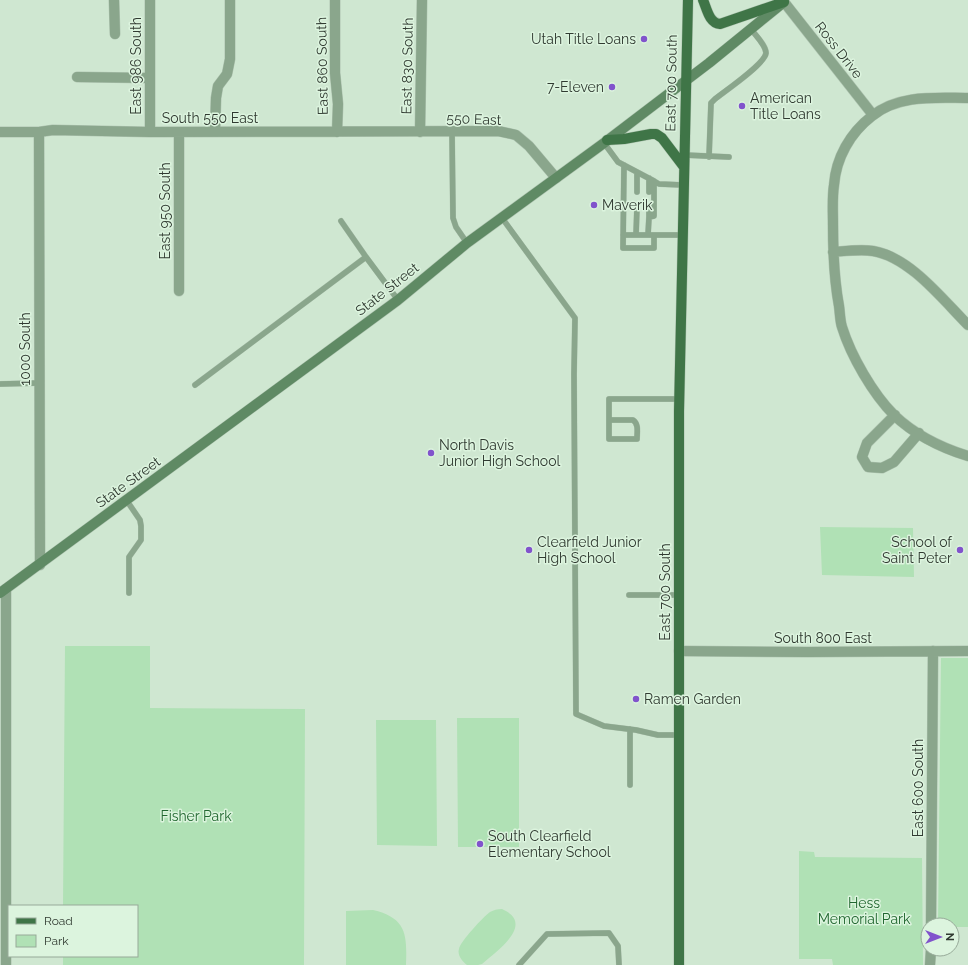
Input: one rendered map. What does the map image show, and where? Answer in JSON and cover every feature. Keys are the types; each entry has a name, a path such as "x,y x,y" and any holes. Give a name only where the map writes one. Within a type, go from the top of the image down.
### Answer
{"main road":[{"name":"East 700 South","path":"679,965 679,399 688,0"},
{"path":"703,0 711,19 715,23 720,24 786,1"},
{"path":"621,136 685,80 786,1"},
{"path":"606,142 621,136 658,135 684,167"},
{"name":"State Street","path":"3,591 398,300 467,243 606,142"}],"street":[{"path":"114,0 115,34"},
{"name":"East 986 South","path":"150,0 150,132"},
{"path":"215,132 218,86 226,74 230,59 230,0"},
{"name":"East 860 South","path":"335,0 335,73 338,104 337,132"},
{"name":"East 830 South","path":"420,132 422,0"},
{"name":"Ross Drive","path":"786,1 872,115"},
{"path":"77,77 150,78"},
{"path":"968,98 919,98 891,105 872,115 854,133 839,159 834,185 833,252 836,290 842,327 855,358 872,387 894,415 919,434 951,451 968,456"},
{"name":"South 550 East","path":"0,132 39,132 53,130 150,132 420,132"},
{"name":"550 East","path":"420,132 498,131 516,135 529,146 556,178"},
{"name":"1000 South","path":"39,132 40,565"},
{"name":"East 950 South","path":"179,291 180,132"},
{"path":"833,252 872,251 893,257 912,269 968,325"},
{"path":"894,415 867,443 862,457 868,467 882,468 894,462 919,434"},
{"path":"3,591 6,965"},
{"name":"South 800 East","path":"679,651 968,651"},
{"name":"East 600 South","path":"931,917 933,651"}],"lane":[{"path":"709,157 711,103 759,65 765,56 765,48 751,29"},
{"path":"452,132 453,218 456,227 467,243"},
{"path":"606,142 618,162 660,184 683,185"},
{"path":"684,155 728,157"},
{"path":"624,165 623,248 654,248 651,235 649,206"},
{"path":"637,172 637,192"},
{"path":"649,192 652,180"},
{"path":"649,217 654,216 652,180"},
{"path":"636,235 637,207"},
{"path":"502,218 575,318 576,714 604,726 630,729 658,735 678,735"},
{"path":"341,220 398,300"},
{"path":"623,235 682,235"},
{"path":"196,385 366,257"},
{"path":"0,384 39,383"},
{"path":"609,420 633,420 637,423 637,439 609,439 609,420 609,399 679,399"},
{"path":"127,501 140,520 141,526 141,540 129,557 129,593"},
{"path":"629,595 678,595"},
{"path":"630,729 630,785"},
{"path":"520,964 547,934 609,933 618,946 619,965"}],"green space":[{"path":"820,527 913,528 914,577 822,575"},
{"name":"Fisher Park","path":"65,646 150,646 150,708 305,709 304,965 63,965 63,957 138,957 138,905 63,905"},
{"path":"941,658 968,658 968,927 960,927 960,917 938,917"},
{"path":"457,718 519,718 519,847 458,847"},
{"path":"376,720 436,720 437,846 377,845"},
{"name":"Hess Memorial Park","path":"799,851 814,852 815,857 922,858 923,917 920,917 920,957 923,957 923,965 833,965 832,959 799,959"},
{"path":"502,909 512,915 515,922 515,930 504,945 482,964 467,965 459,956 460,946 463,941 487,914 494,910"},
{"path":"373,910 384,913 393,918 403,929 406,945 406,965 346,965 346,911"}],"place":[{"name":"Utah Title Loans","path":"644,39"},
{"name":"7-Eleven","path":"612,87"},
{"name":"American Title Loans","path":"742,106"},
{"name":"Maverik","path":"594,205"},
{"name":"North Davis Junior High School","path":"431,453"},
{"name":"Clearfield Junior High School","path":"529,550"},
{"name":"School of Saint Peter","path":"960,550"},
{"name":"Ramen Garden","path":"636,699"},
{"name":"South Clearfield Elementary School","path":"480,844"}]}
